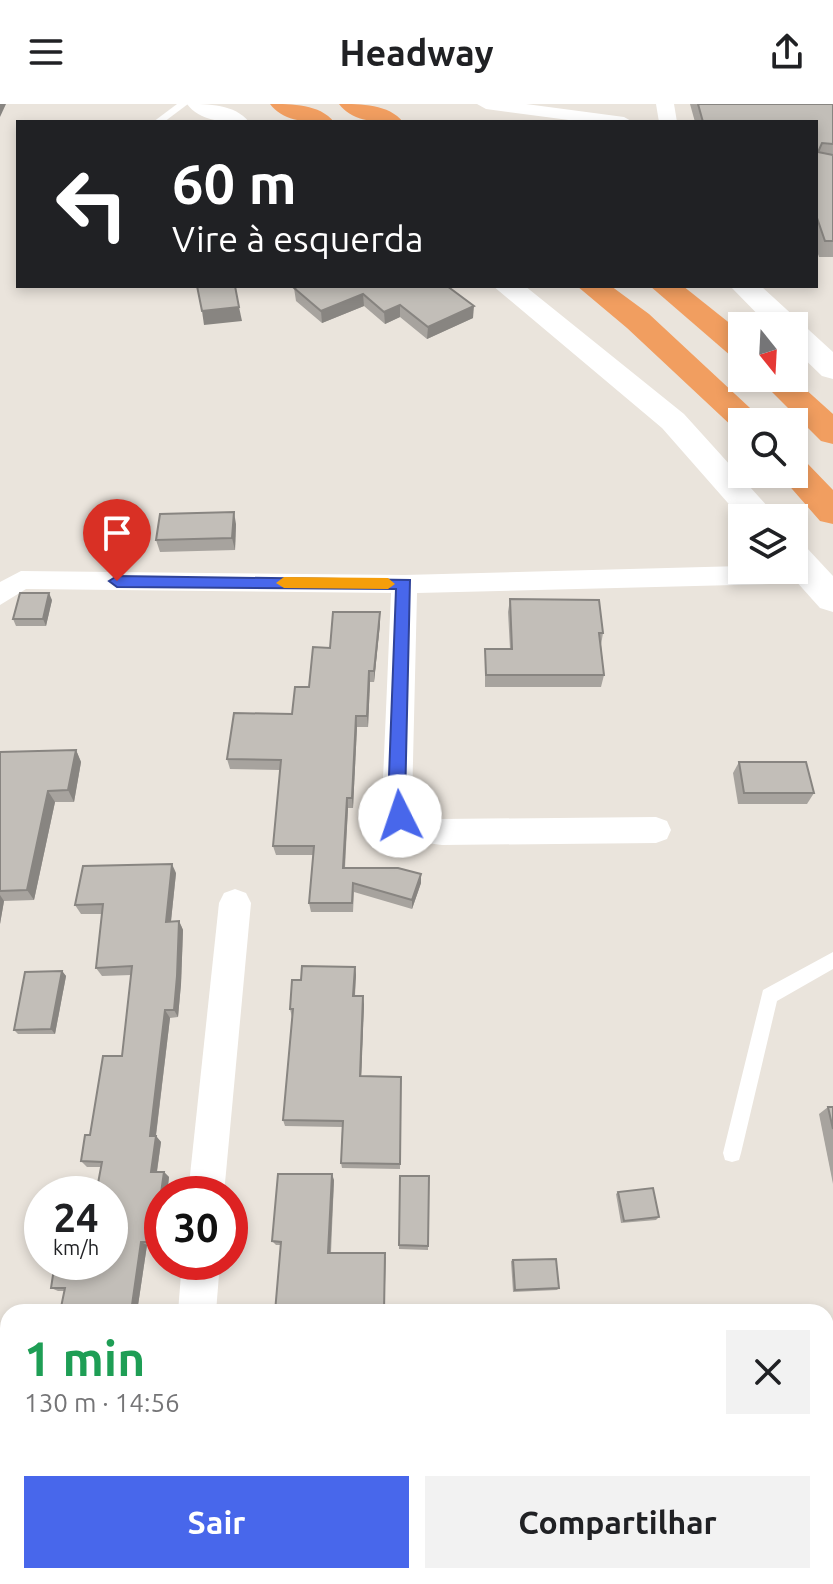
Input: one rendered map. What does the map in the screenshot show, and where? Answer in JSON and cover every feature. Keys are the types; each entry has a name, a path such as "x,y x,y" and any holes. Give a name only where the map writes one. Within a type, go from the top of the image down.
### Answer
{"highway":[{"path":"283,104 317,120"},
{"path":"352,104 386,120"},
{"path":"595,288 638,321 733,408"},
{"path":"667,288 728,338"},
{"path":"789,392 833,433"},
{"path":"808,485 833,512"}],"street":[{"path":"199,104 233,120"},
{"path":"486,104 609,120"},
{"path":"509,288 673,421 748,504"},
{"path":"733,288 756,312"},
{"path":"746,288 771,312"},
{"path":"808,346 833,369"},
{"path":"808,362 833,385"},
{"path":"11,588 812,576"},
{"path":"404,584 397,803 400,816 409,826 442,832 656,830"},
{"path":"208,1176 235,903"},
{"path":"198,1304 200,1280"}],"lane":[{"path":"161,120 183,104"},
{"path":"732,1153 769,996 833,960"}],"building":[{"path":"698,104 833,104 833,144 822,143 818,152 818,120 702,120"},
{"path":"818,152 833,155 833,241 825,241 818,221"},
{"path":"197,288 235,288 239,307 202,311"},
{"path":"294,288 450,288 474,306 428,327 400,305 384,312 363,294 321,311"},
{"path":"234,512 232,538 156,540 160,514"},
{"path":"20,593 49,593 43,619 13,619"},
{"path":"510,599 599,600 604,675 486,675 485,649 512,649"},
{"path":"333,612 380,612 374,671 369,671 367,716 356,716 352,798 347,798 343,868 398,868 421,874 412,900 353,883 352,903 309,903 314,846 273,846 281,760 227,759 234,713 292,714 295,687 309,687 313,647 330,648"},
{"path":"76,750 68,790 48,791 27,890 0,891 0,752"},
{"path":"739,762 806,762 814,793 744,793"},
{"path":"172,864 166,922 179,921 177,976 174,1010 165,1010 150,1136 156,1136 151,1172 164,1172 163,1176 144,1176 144,1242 141,1242 132,1304 62,1304 65,1288 51,1288 52,1280 128,1280 128,1176 99,1176 102,1162 81,1161 85,1135 90,1135 103,1056 122,1056 132,966 96,968 103,904 75,905 83,866"},
{"path":"302,966 355,967 353,996 363,996 360,1076 401,1077 400,1164 341,1163 343,1121 283,1120 293,1009 290,1009 292,980 301,980"},
{"path":"62,971 51,1029 14,1030 25,972"},
{"path":"828,1107 833,1107 833,1129"},
{"path":"278,1174 332,1174 328,1253 385,1253 384,1304 276,1304 281,1242 272,1241"},
{"path":"400,1176 429,1176 428,1246 399,1245"},
{"path":"653,1188 659,1217 624,1221 618,1192"},
{"path":"556,1259 559,1288 515,1290 513,1260"}],"slow traffic":[{"path":"284,583 388,584"}],"route":[{"path":"117,581 404,584 397,803 400,816"}]}
